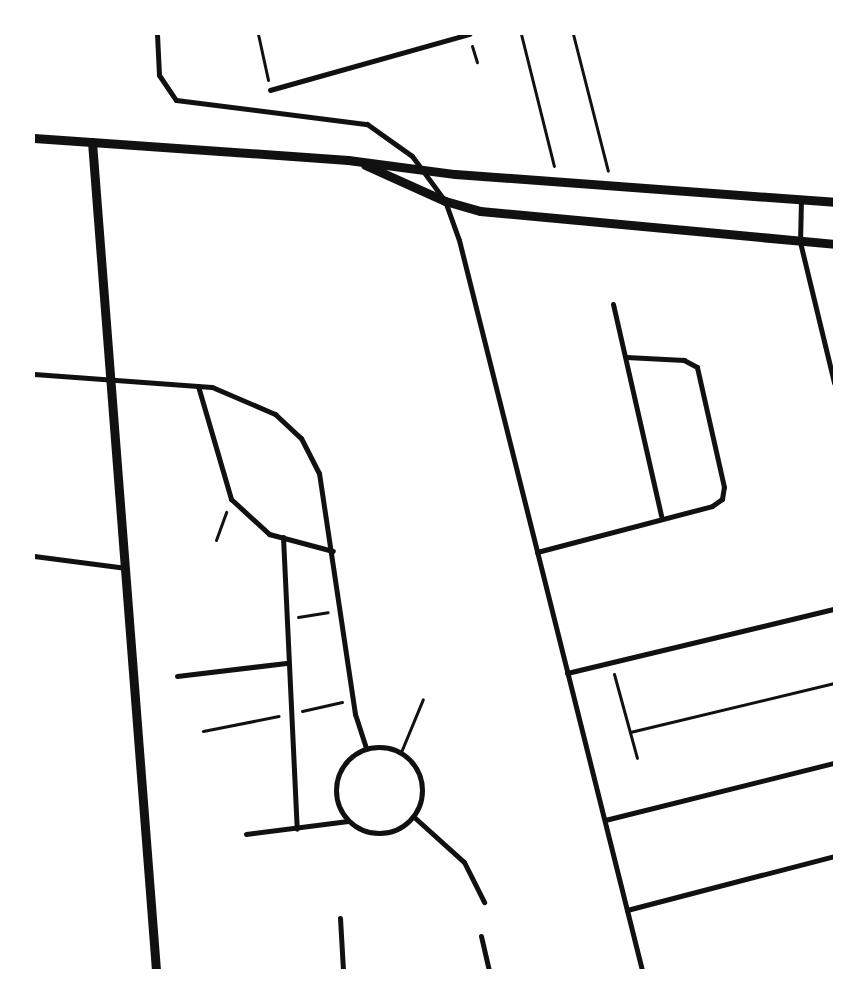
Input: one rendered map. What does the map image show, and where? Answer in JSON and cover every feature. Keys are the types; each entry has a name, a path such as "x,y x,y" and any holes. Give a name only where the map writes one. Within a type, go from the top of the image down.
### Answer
{"street":[{"path":"157,34 160,75 169,94 184,103 332,116 367,124 425,170 445,201 460,240 536,552 642,970"},
{"path":"270,90 469,34"},
{"path":"34,138 348,160 425,170 558,182 834,202"},
{"path":"92,142 156,970"},
{"path":"348,160 445,201 480,211 834,244"},
{"path":"801,199 800,242 834,383"},
{"path":"613,304 662,516"},
{"path":"536,552 662,516 718,503 724,487 696,367 684,360 626,357"},
{"path":"34,374 112,382 212,387 275,414 310,448 319,473 333,551 354,714 366,748"},
{"path":"198,386 230,499 249,520 283,538 333,551"},
{"path":"283,538 286,664 297,829"},
{"path":"34,556 126,568"},
{"path":"567,672 834,609"},
{"path":"177,676 286,664"},
{"path":"384,747 401,752 420,778 423,794 414,817 400,829 382,834 363,831 348,821 337,801 337,779 348,760 366,748 384,747"},
{"path":"605,820 834,763"},
{"path":"414,817 464,862 484,902"},
{"path":"246,834 348,821"},
{"path":"627,910 834,856"},
{"path":"340,918 343,970"},
{"path":"480,936 489,970"}],"path":[{"path":"258,34 270,90"},
{"path":"520,34 558,182"},
{"path":"573,34 612,186"},
{"path":"216,540 230,499"},
{"path":"285,620 341,610"},
{"path":"610,661 637,758"},
{"path":"630,732 834,683"},
{"path":"401,752 423,699"}]}
